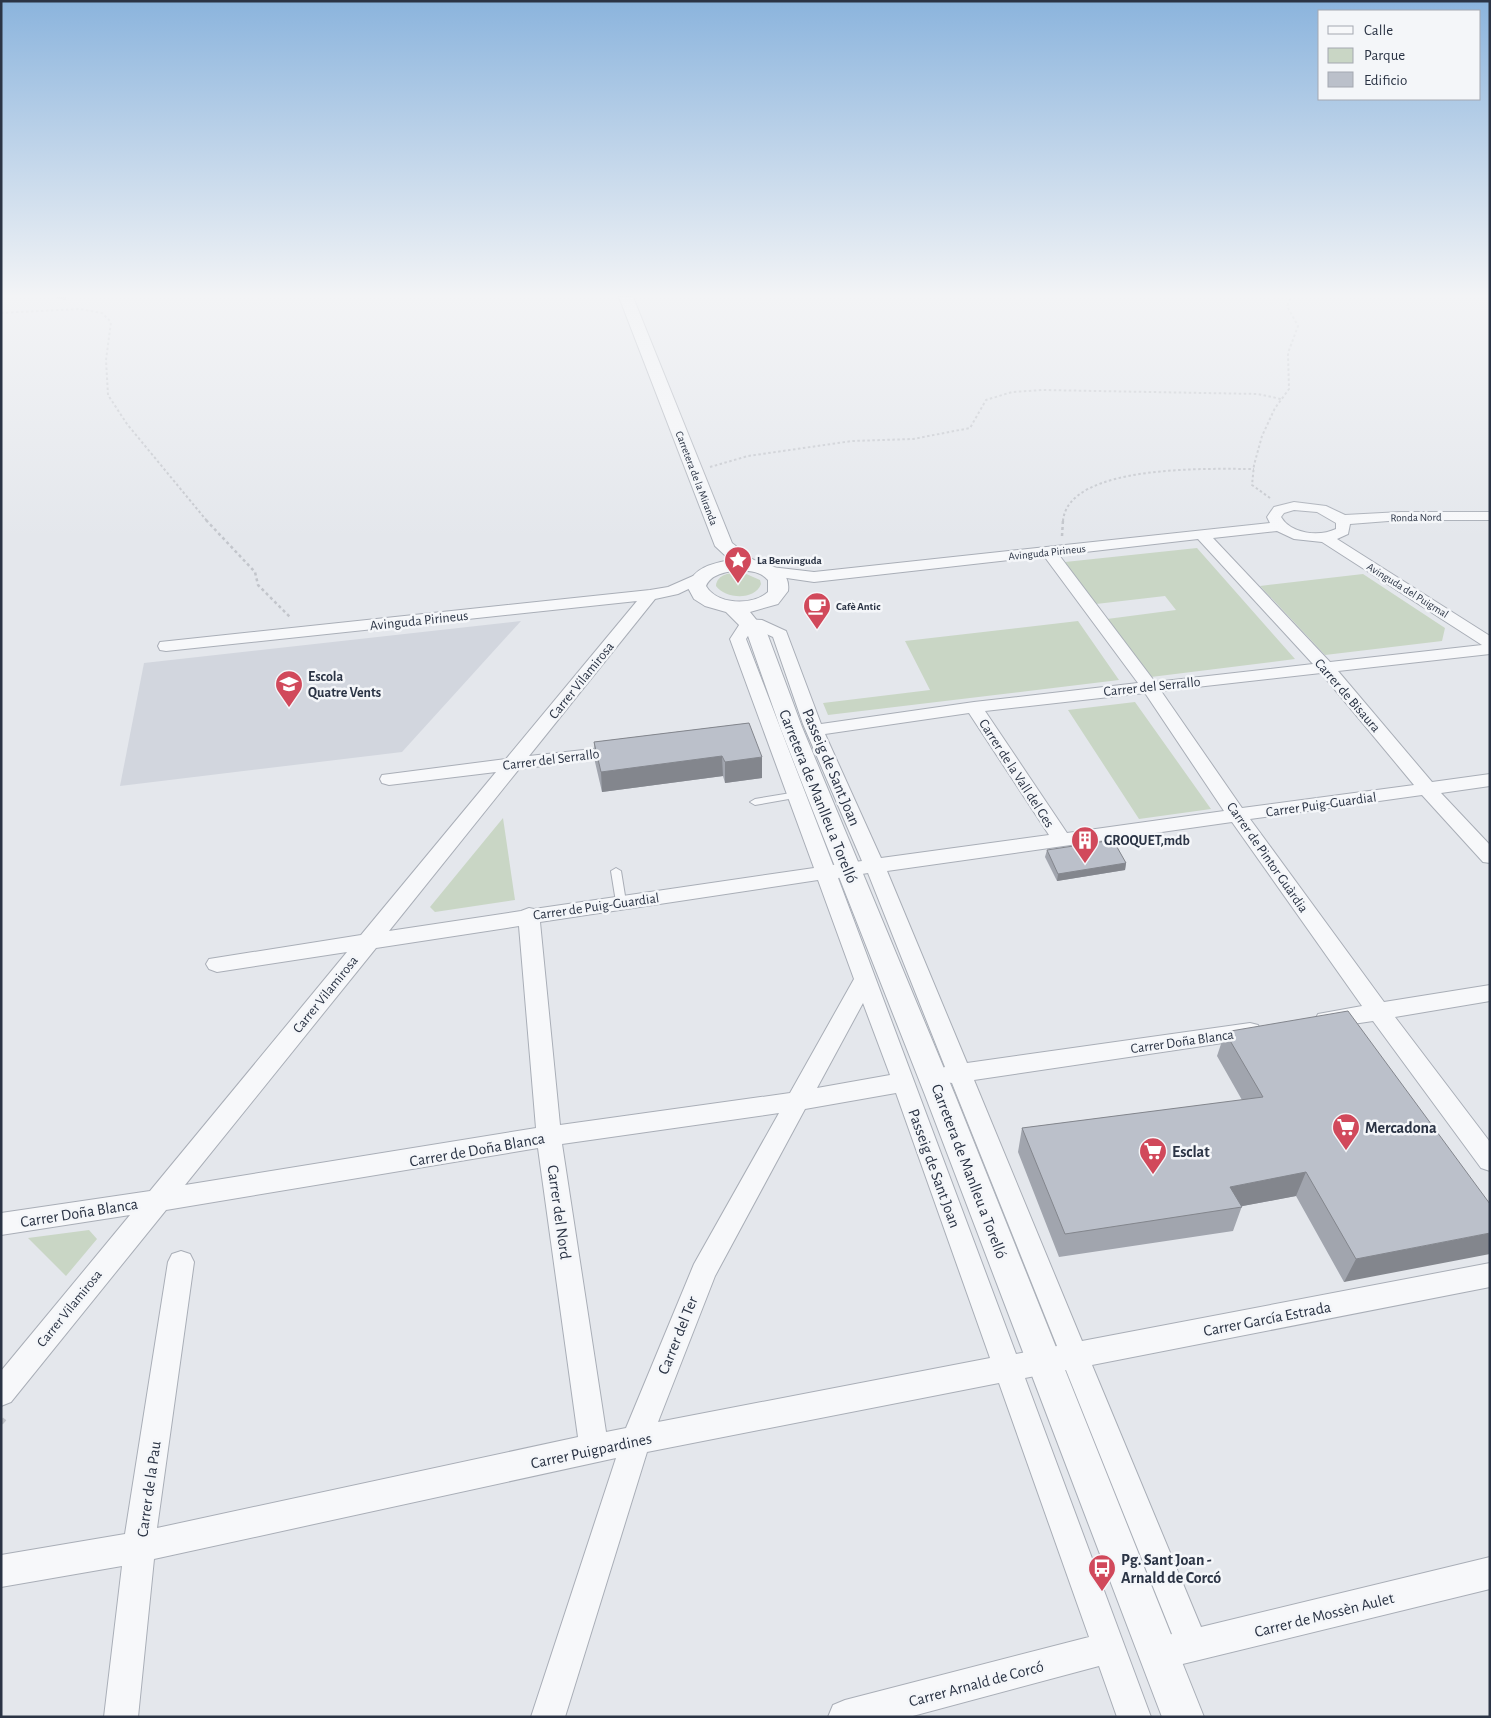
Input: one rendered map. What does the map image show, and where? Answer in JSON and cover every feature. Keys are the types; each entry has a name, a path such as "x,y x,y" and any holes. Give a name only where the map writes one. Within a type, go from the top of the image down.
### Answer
{"street":[{"name":"Carretera de la Miranda","path":"658,377 724,546"},
{"path":"1280,526 1275,522 1275,513 1286,507 1314,507 1332,513 1335,531"},
{"name":"Ronda Nord","path":"1280,526 1305,537 1401,516 1490,516"},
{"name":"Avinguda Pirineus","path":"771,572 814,577 1280,526"},
{"name":"Avinguda del Puigmal","path":"1335,531 1490,632"},
{"name":"Avinguda del Puigmal","path":"1335,531 1490,643"},
{"name":"Carrer de Bisaura","path":"1202,535 1325,667 1428,790 1490,857"},
{"path":"718,567 724,546 748,565"},
{"name":"Carrer de Pintor Guàrdia","path":"1048,551 1150,686 1238,815 1379,1012 1490,1161"},
{"path":"748,565 771,572 780,581 779,591 776,596 755,619 732,608 705,599 696,587 698,579 703,574 718,567 748,565"},
{"name":"Avinguda Pirineus","path":"779,591 814,577"},
{"name":"Avinguda Pirineus","path":"166,646 650,595 672,591 698,579"},
{"name":"Avinguda Pirineus","path":"672,591 705,599"},
{"name":"Carrer Vilamirosa","path":"1,1393 650,595"},
{"name":"Carretera de Manlleu a Torelló","path":"755,619 791,696 836,871 1060,1359 1176,1650 1183,1717"},
{"name":"Passeig de Sant Joan","path":"755,619 738,639 766,734 836,871 865,979 932,1078"},
{"name":"Carrer del Serrallo","path":"814,730 974,706 1490,649"},
{"name":"Passeig de Sant Joan","path":"791,696 814,730 875,866 1008,1368 1107,1648 1134,1717"},
{"name":"Carrer de la Vall del Ges","path":"974,706 1061,839"},
{"name":"Carrer del Serrallo","path":"389,779 640,748"},
{"name":"Carrer Puig-Guardial","path":"836,871 1490,780"},
{"name":"Carrer de Puig-Guardial","path":"368,941 529,915 836,871"},
{"name":"Carrer del Nord","path":"529,915 549,1136 594,1448"},
{"path":"217,964 368,941"},
{"name":"Carrer del Ter","path":"548,1717 636,1440 703,1272 865,979"},
{"path":"1301,1023 1490,993"},
{"name":"Carrer Doña Blanca","path":"797,1101 932,1078 1272,1028"},
{"name":"Carrer de Doña Blanca","path":"157,1199 298,1179 549,1136 797,1101"},
{"name":"Carrer Doña Blanca","path":"1,1224 157,1199"},
{"name":"Carrer de la Pau","path":"121,1717 140,1547 181,1262"},
{"name":"Carrer García Estrada","path":"1060,1359 1490,1275"},
{"name":"Carrer Puigpardines","path":"1,1571 140,1547 594,1448 1060,1359"},
{"name":"Carrer de Mossèn Aulet","path":"1176,1650 1490,1573"},
{"name":"Carrer Arnald de Corcó","path":"845,1717 1107,1648"}],"lane":[{"path":"755,802 796,795"},
{"path":"616,871 621,902"}],"path":[{"path":"107,377 108,395 127,424 208,522 255,572 258,585 297,624 300,632"},
{"path":"1286,507 1252,485 1261,439 1281,399 1288,392 1289,377"},
{"path":"695,472 748,456 852,442 913,438 970,428 986,400 1012,392 1106,390 1258,394 1281,399"},
{"path":"1070,549 1063,538 1060,528 1063,511 1076,497 1091,488 1116,478 1140,473 1254,469"}],"shaded area":[{"name":"Escola Quatre Vents","path":"521,621 402,752 120,786 144,663"}],"green space":[{"path":"1197,548 1295,659 1151,677 1107,619 1176,610 1165,596 1096,604 1065,562"},
{"path":"744,573 760,580 761,584 758,590 746,596 733,596 726,594 716,586 719,578 726,574"},
{"path":"1363,574 1445,628 1442,641 1325,655 1260,586"},
{"path":"1078,621 1119,680 828,715 823,703 930,690 905,641"},
{"path":"1135,702 1211,809 1139,819 1068,710"},
{"path":"503,818 515,900 435,912 430,907"},
{"path":"89,1230 97,1239 66,1276 28,1238"}],"building":[{"path":"749,723 762,757 725,762 722,756 601,772 594,742"},
{"name":"GROQUET,mdb","path":"1113,840 1126,863 1058,874 1047,850"},
{"path":"1348,1011 1490,1204 1490,1233 1356,1259 1306,1172 1230,1187 1242,1207 1065,1234 1022,1128 1263,1097 1225,1032"}],"place":[{"name":"La Benvinguda","path":"738,584"},
{"name":"Cafè Antic","path":"817,630"},
{"name":"Escola Quatre Vents","path":"289,708"},
{"name":"GROQUET,mdb","path":"1085,864"},
{"name":"Mercadona","path":"1346,1151"},
{"name":"Esclat","path":"1153,1175"},
{"name":"Pg. Sant Joan - Arnald de Corcó","path":"1102,1592"}]}
